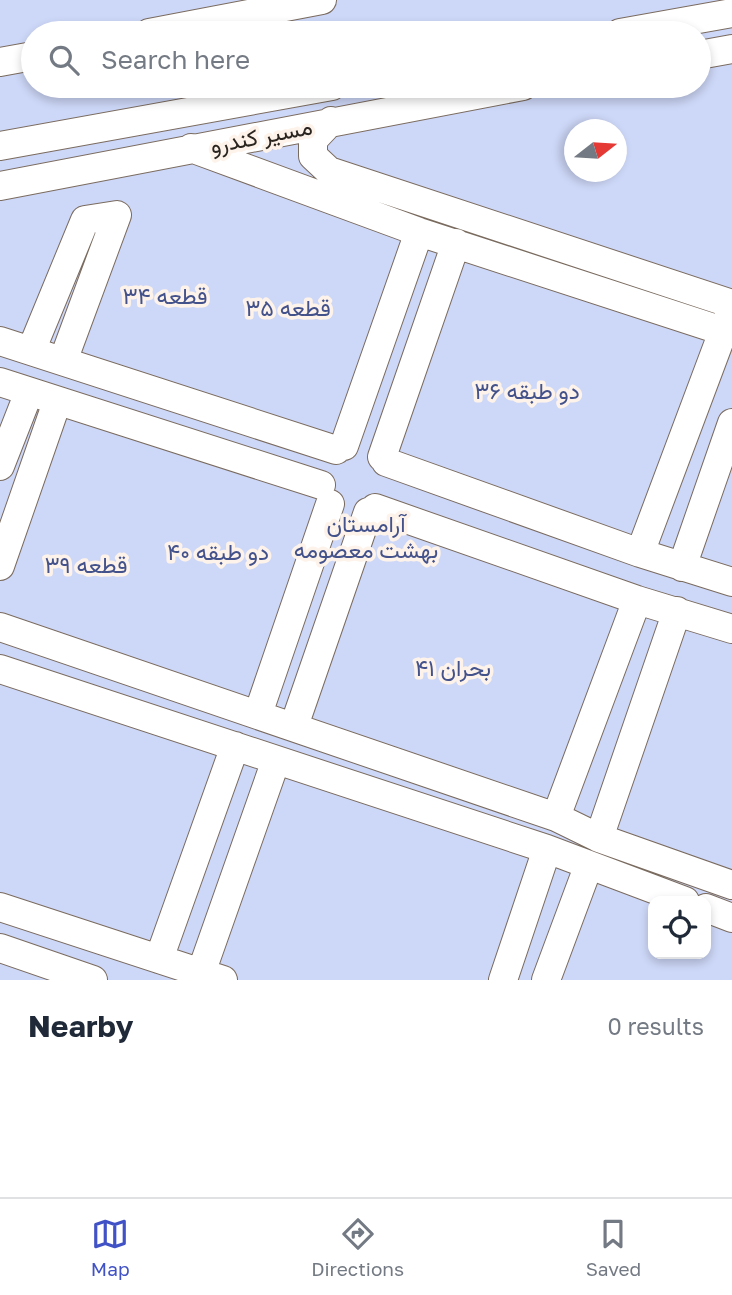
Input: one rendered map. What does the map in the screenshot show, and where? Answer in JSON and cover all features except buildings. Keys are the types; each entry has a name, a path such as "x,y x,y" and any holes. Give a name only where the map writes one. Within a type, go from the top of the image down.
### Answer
{"lane":[{"path":"212,21 322,0"},
{"path":"688,21 732,13"},
{"path":"711,53 732,49"},
{"path":"0,62 21,58"},
{"path":"0,146 266,98"},
{"name":"مسیر کندرو","path":"0,186 457,98"},
{"path":"331,121 313,139 313,156 329,171 730,319"},
{"path":"191,148 419,232 730,319"},
{"path":"31,351 85,220 117,215 64,361"},
{"path":"340,448 419,232"},
{"path":"294,726 372,510 386,495 390,479 384,460 456,243"},
{"path":"640,553 730,319"},
{"path":"0,341 340,448"},
{"path":"0,382 326,494 348,513 372,510 637,600 732,629"},
{"path":"0,466 29,392"},
{"path":"0,566 57,402"},
{"path":"682,566 732,423"},
{"path":"258,714 326,494 321,472 326,459 340,448 358,444 371,448 384,460 640,553 732,582"},
{"path":"556,817 637,600"},
{"path":"599,838 677,611"},
{"path":"0,627 556,817 599,838 732,885"},
{"path":"0,668 547,849 588,867 671,896"},
{"path":"159,959 235,746"},
{"path":"0,907 212,976 276,760"},
{"path":"503,980 547,849"},
{"path":"546,980 588,867"},
{"path":"711,910 732,918"},
{"path":"0,948 93,980"}],"green space":[{"name":"آرامستان بهشت معصومه","path":"0,0 732,0 732,980 0,980"}],"park label":[{"name":"قطعه ۳۴","path":"165,295"},
{"name":"قطعه ۳۵","path":"288,307"},
{"name":"۳۶ دو طبقه","path":"527,390"},
{"name":"۴۰ دو طبقه","path":"218,551"},
{"name":"قطعه ۳۹","path":"86,564"},
{"name":"۴۱ بحران","path":"453,667"}]}
